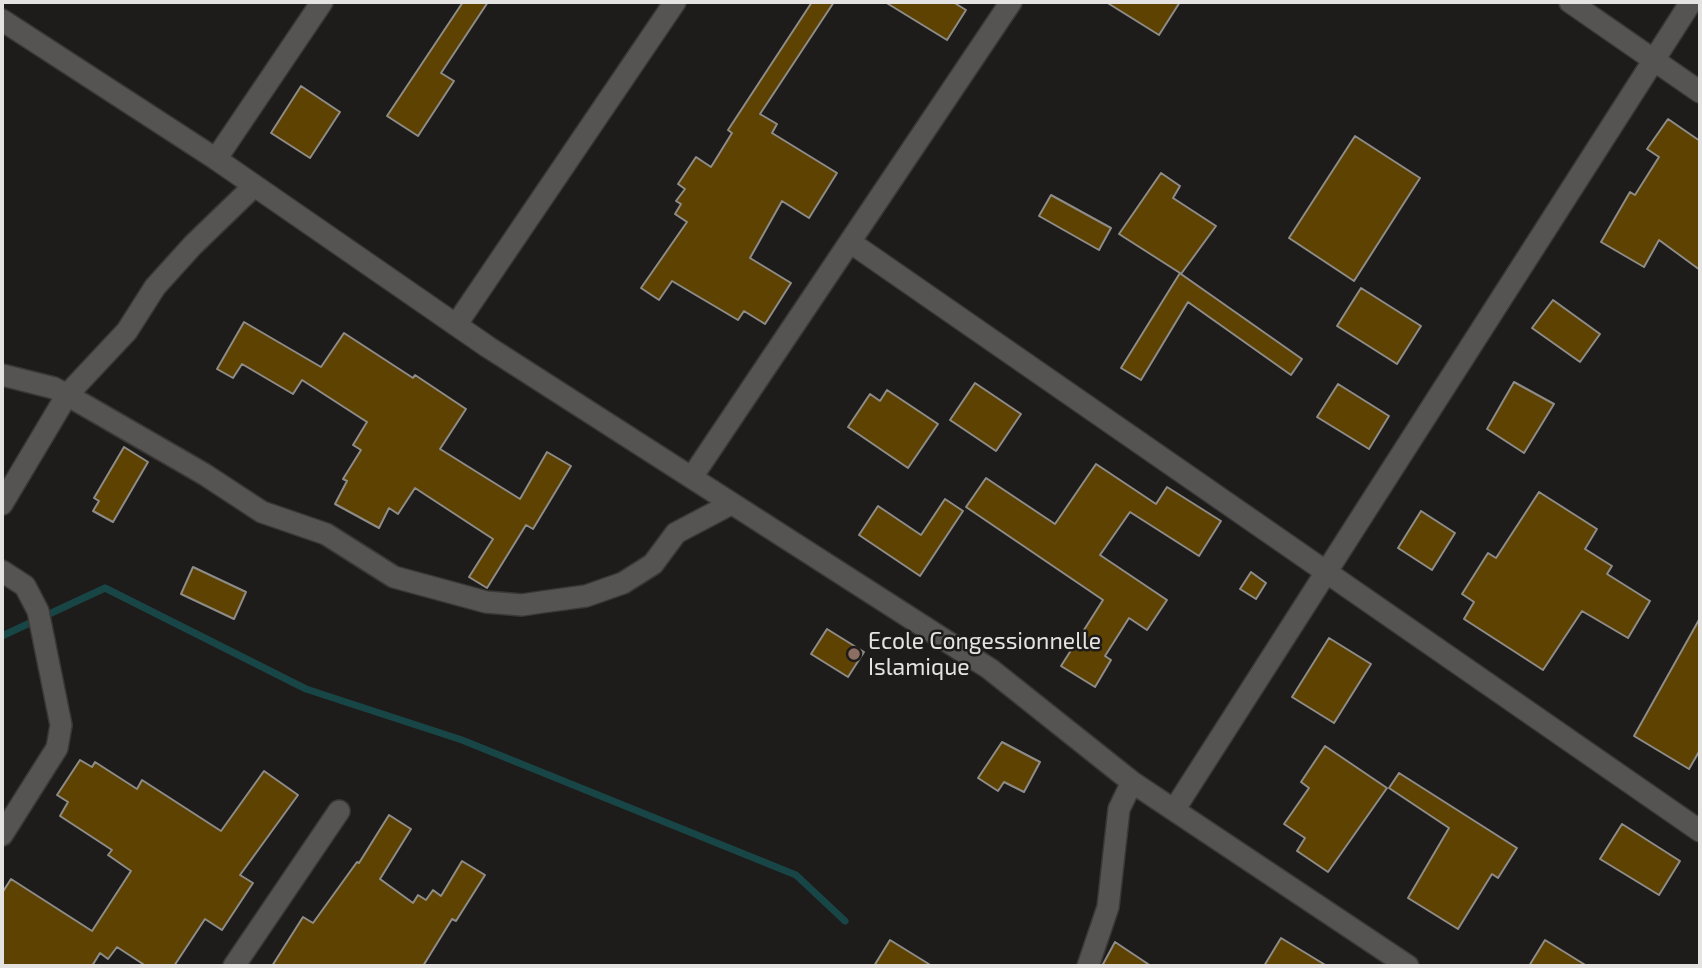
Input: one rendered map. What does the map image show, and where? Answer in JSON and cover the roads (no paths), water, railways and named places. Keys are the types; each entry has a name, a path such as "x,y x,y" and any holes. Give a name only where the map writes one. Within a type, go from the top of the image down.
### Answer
{"street":[{"path":"216,159 321,2"},
{"path":"456,325 675,2"},
{"path":"692,477 1011,2"},
{"path":"1570,2 1700,92"},
{"path":"1174,810 1691,2"},
{"path":"2,20 216,159 456,325 990,669 1132,782 1408,966"},
{"path":"2,504 67,395 127,331 156,287 183,256 254,186"},
{"path":"850,242 1700,831"},
{"path":"2,375 54,388 204,474 262,512 326,534 394,577 486,602 522,605 542,603 586,596 623,583 653,564 676,533 731,504"},
{"path":"2,571 25,586 38,611 61,725 57,748 2,835"},
{"path":"1088,966 1108,907 1119,809 1132,782"},
{"path":"234,966 339,811"}],"waterway":[{"path":"2,636 105,588 306,689 462,740 796,875 845,921"}],"place":[{"name":"Ecole Congessionnelle Islamique","path":"854,654"}]}
